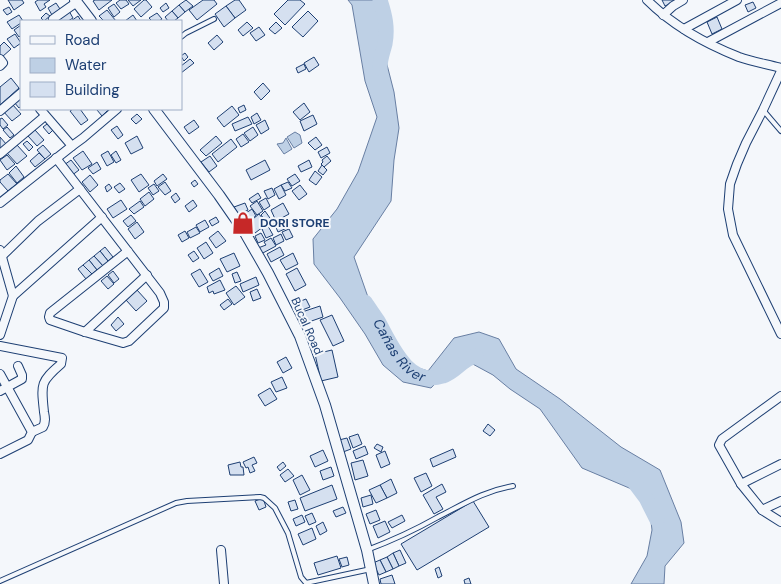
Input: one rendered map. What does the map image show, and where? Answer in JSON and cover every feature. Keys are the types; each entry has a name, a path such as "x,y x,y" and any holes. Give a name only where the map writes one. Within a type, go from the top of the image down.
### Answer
{"street":[{"path":"647,0 663,15 708,42 741,58 781,70 737,164 730,184 728,209 733,235 781,334"},
{"path":"663,15 683,0"},
{"path":"684,29 737,0"},
{"path":"53,19 76,1 90,20"},
{"path":"708,42 781,3"},
{"path":"0,59 3,63 0,66"},
{"path":"0,111 20,94"},
{"path":"41,110 72,146"},
{"path":"0,203 116,110"},
{"name":"Bucal Road","path":"155,110 244,231 300,336 325,404 367,550 374,584"},
{"path":"0,154 45,116"},
{"path":"56,158 147,275 160,293 164,302 164,308 129,341 123,343 50,320 50,313 128,251"},
{"path":"13,296 1,253 38,221 80,189"},
{"path":"0,335 13,296 102,217"},
{"path":"85,332 147,275"},
{"path":"0,346 62,358 62,364 44,382 42,389 45,423 43,427 32,432 28,440 0,454"},
{"path":"4,389 22,379 18,366"},
{"path":"0,374 4,389 32,432"},
{"path":"781,396 722,439 719,444 741,484 762,510 781,522"},
{"path":"741,484 781,464"},
{"path":"762,510 781,501"},
{"path":"221,550 224,584"}],"lane":[{"path":"182,35 214,19"},
{"path":"763,110 781,131"},
{"path":"367,550 393,540 479,496 499,488 513,486"},
{"path":"0,581 176,503 260,497 264,498 274,508 288,533 301,577 306,583 371,569"}],"water":[{"path":"348,0 379,0 385,22 383,49 394,92 399,128 391,201 354,257 385,346 415,367 428,371 454,338 479,332 499,339 516,369 560,399 621,447 660,470 681,522 684,543 665,566 664,584 631,584 647,556 652,530 648,496 582,468 540,409 493,375 469,362 449,369 431,388 403,382 383,365 365,334 314,264 313,239 337,209 358,172 377,117 365,81 352,5"},
{"path":"295,132 300,135 302,143 294,148 287,137"},
{"path":"286,138 292,149 284,154 277,144 283,143"}],"building":[{"path":"8,0 22,0 24,3 14,10"},
{"path":"38,0 50,0 44,4 46,7 40,11 35,2"},
{"path":"112,0 99,10 93,1"},
{"path":"120,0 126,0 129,4 121,9 116,3"},
{"path":"128,0 141,0 133,6"},
{"path":"144,0 152,7 141,17 134,9"},
{"path":"186,0 193,6 185,12 179,5"},
{"path":"203,0 214,0 217,4 197,20 189,10"},
{"path":"235,0 239,0 246,10 235,18 226,6"},
{"path":"288,0 300,0 305,4 285,25 274,14"},
{"path":"662,0 673,0 674,2 665,6"},
{"path":"753,2 756,8 748,12 745,5"},
{"path":"56,3 60,9 52,15 48,8"},
{"path":"166,3 169,8 163,12 160,8"},
{"path":"114,4 120,12 114,17 108,8"},
{"path":"179,5 185,12 178,18 172,11"},
{"path":"226,6 235,18 224,27 215,14"},
{"path":"9,7 12,12 7,15 3,10"},
{"path":"107,10 115,20 103,20 99,16"},
{"path":"69,11 73,18 59,20 58,18"},
{"path":"172,11 178,18 167,20 165,17"},
{"path":"308,11 318,21 303,37 292,27"},
{"path":"46,13 50,16 45,20 41,18"},
{"path":"157,13 162,19 151,20 149,18"},
{"path":"19,15 22,20 20,20 20,24 12,29 7,22"},
{"path":"133,15 136,20 126,20"},
{"path":"78,16 80,20 72,20"},
{"path":"717,17 722,29 712,34 707,22"},
{"path":"247,22 253,28 243,36 238,30"},
{"path":"276,22 282,28 275,34 269,29"},
{"path":"20,26 19,37 14,30"},
{"path":"259,27 265,35 256,41 250,33"},
{"path":"15,34 20,44 14,48 7,39"},
{"path":"217,35 223,42 214,50 208,43"},
{"path":"4,42 11,49 2,57 0,56 0,46"},
{"path":"185,53 188,57 184,61 182,55"},
{"path":"314,57 319,65 309,72 304,63"},
{"path":"190,59 194,63 182,72 182,65"},
{"path":"304,64 306,69 298,73 296,68"},
{"path":"11,78 19,88 0,105 0,87"},
{"path":"263,83 270,91 261,100 254,92"},
{"path":"20,96 19,108 14,102"},
{"path":"304,103 310,112 300,120 293,112"},
{"path":"12,104 21,114 12,121 3,111"},
{"path":"244,105 246,110 240,113 238,108"},
{"path":"232,106 239,115 224,127 217,118"},
{"path":"81,110 88,120 81,125 70,111"},
{"path":"97,110 108,110 102,116"},
{"path":"257,113 261,120 254,124 251,117"},
{"path":"137,114 142,119 136,124 131,119"},
{"path":"313,115 317,124 304,131 300,121"},
{"path":"248,117 252,124 235,131 232,124"},
{"path":"2,118 8,125 3,129 0,125 0,119"},
{"path":"194,120 199,127 189,134 184,127"},
{"path":"265,120 269,129 261,134 256,125"},
{"path":"47,124 53,130 49,134 43,127"},
{"path":"117,126 123,135 118,139 111,130"},
{"path":"7,127 14,135 10,138 3,130"},
{"path":"253,127 258,135 250,141 244,133"},
{"path":"35,130 44,140 37,146 28,136"},
{"path":"243,134 249,142 241,147 236,139"},
{"path":"137,136 143,148 131,154 125,143"},
{"path":"216,136 222,143 206,156 200,150"},
{"path":"0,137 7,145 1,150 0,149"},
{"path":"316,137 322,145 315,150 308,143"},
{"path":"231,139 237,147 218,162 212,154"},
{"path":"27,141 33,147 29,151 23,144"},
{"path":"17,145 27,156 17,164 7,153"},
{"path":"43,145 51,154 45,159 37,150"},
{"path":"327,147 330,153 321,158 318,152"},
{"path":"83,151 92,164 82,170 73,158"},
{"path":"108,151 114,162 107,166 101,155"},
{"path":"116,151 121,160 116,163 111,155"},
{"path":"39,153 45,159 35,167 30,161"},
{"path":"7,155 15,164 7,170 0,160"},
{"path":"210,156 217,166 209,172 201,162"},
{"path":"327,156 331,161 324,167 321,164 322,160"},
{"path":"71,160 79,170 71,176 64,165"},
{"path":"265,160 270,170 251,180 246,170"},
{"path":"309,160 312,167 301,172 298,166"},
{"path":"97,162 101,169 93,174 88,168"},
{"path":"322,165 327,170 323,175 318,171"},
{"path":"16,166 24,177 17,183 9,173"},
{"path":"315,171 322,177 316,185 309,180"},
{"path":"8,174 17,184 8,191 0,180"},
{"path":"141,174 149,185 139,192 131,180"},
{"path":"163,174 167,179 157,186 154,181"},
{"path":"295,174 300,181 292,186 287,179"},
{"path":"90,175 98,185 90,192 82,182"},
{"path":"195,180 198,184 194,187 191,183"},
{"path":"165,182 171,191 165,195 158,187"},
{"path":"288,182 292,188 285,191 281,185"},
{"path":"120,183 125,189 119,193 114,187"},
{"path":"109,184 112,188 107,192 105,187"},
{"path":"154,184 159,191 153,195 148,188"},
{"path":"281,185 286,195 279,199 274,189"},
{"path":"300,185 307,194 299,200 292,191"},
{"path":"272,188 275,195 268,199 264,191"},
{"path":"149,192 154,199 145,206 140,199"},
{"path":"176,193 180,199 175,203 171,197"},
{"path":"258,193 261,198 252,203 249,199"},
{"path":"266,198 270,206 264,210 259,202"},
{"path":"121,200 127,209 113,218 107,209"},
{"path":"193,200 197,206 189,212 185,206"},
{"path":"140,201 144,207 134,214 129,209"},
{"path":"257,201 263,211 257,215 250,206"},
{"path":"245,203 248,210 238,215 234,207"},
{"path":"283,203 289,214 276,221 271,210"},
{"path":"252,209 256,216 247,221 243,215"},
{"path":"265,211 272,221 268,224 261,215"},
{"path":"259,214 267,224 255,233 248,223"},
{"path":"131,215 136,221 128,227 123,221"},
{"path":"216,217 219,222 212,226 209,221"},
{"path":"283,219 287,228 278,232 274,223"},
{"path":"205,220 209,227 200,232 196,225"},
{"path":"137,222 144,232 135,239 128,229"},
{"path":"268,226 273,235 266,238 262,229"},
{"path":"196,227 200,233 190,238 187,232"},
{"path":"289,229 293,237 286,240 282,232"},
{"path":"185,231 189,238 182,242 178,235"},
{"path":"218,231 226,241 216,248 209,238"},
{"path":"261,233 265,240 258,243 255,236"},
{"path":"281,234 284,241 276,245 273,238"},
{"path":"271,238 276,246 261,254 258,248 266,245 264,242"},
{"path":"206,242 213,253 204,259 197,248"},
{"path":"105,247 113,257 108,261 100,251"},
{"path":"280,247 284,255 271,262 267,254"},
{"path":"100,251 108,261 103,266 94,256"},
{"path":"194,251 199,258 193,262 188,255"},
{"path":"234,253 240,266 227,272 220,259"},
{"path":"293,253 298,264 286,270 280,260"},
{"path":"94,256 103,266 97,270 89,260"},
{"path":"89,260 97,270 92,274 83,265"},
{"path":"83,265 92,274 86,279 78,269"},
{"path":"219,268 223,276 213,281 209,274"},
{"path":"297,268 306,285 295,291 286,274"},
{"path":"200,269 208,282 199,287 191,274"},
{"path":"113,271 119,279 114,283 108,275"},
{"path":"237,272 241,281 235,283 232,274"},
{"path":"107,276 114,284 108,289 101,281"},
{"path":"256,277 259,285 243,292 240,284"},
{"path":"220,280 225,290 214,294 213,291 209,293 207,287"},
{"path":"236,286 245,297 234,305 226,293"},
{"path":"257,289 261,298 253,301 250,292"},
{"path":"137,290 147,301 136,311 126,300"},
{"path":"228,299 232,304 224,310 220,305"},
{"path":"306,299 310,307 297,312 293,304"},
{"path":"320,306 323,317 300,325 296,314"},
{"path":"332,315 344,341 333,346 320,320"},
{"path":"118,317 124,324 116,331 111,325"},
{"path":"332,350 338,377 321,381 315,354"},
{"path":"286,357 292,368 283,373 277,362"},
{"path":"282,377 287,388 276,392 271,382"},
{"path":"270,388 277,399 265,406 258,395"},
{"path":"488,424 495,430 490,436 483,431"},
{"path":"358,434 362,444 353,448 349,437"},
{"path":"347,438 351,449 343,452 339,440"},
{"path":"377,444 383,447 381,452 374,448"},
{"path":"365,446 368,454 356,459 353,451"},
{"path":"453,449 456,457 433,467 430,459"},
{"path":"323,450 328,461 315,467 310,456"},
{"path":"385,451 390,464 381,468 376,455"},
{"path":"254,457 257,463 252,465 255,471 250,473 248,467 246,468 243,462"},
{"path":"363,460 368,476 355,480 351,463"},
{"path":"240,462 244,475 230,475 228,465"},
{"path":"283,462 286,466 280,471 277,467"},
{"path":"331,467 334,476 323,480 320,471"},
{"path":"288,469 294,476 285,482 280,475"},
{"path":"426,473 432,486 421,492 414,478"},
{"path":"302,475 310,490 300,495 293,480"},
{"path":"391,479 397,493 387,498 380,485"},
{"path":"442,484 446,492 436,497 443,509 434,514 423,495"},
{"path":"332,485 337,499 305,511 300,498"},
{"path":"380,485 387,498 376,503 369,490"},
{"path":"371,495 373,504 363,507 361,498"},
{"path":"263,498 266,507 259,510 255,501"},
{"path":"295,500 298,509 291,511 288,502"},
{"path":"473,501 489,527 417,570 401,544"},
{"path":"343,507 346,513 336,517 333,511"},
{"path":"376,510 380,520 370,524 366,514"},
{"path":"312,513 316,522 309,525 305,516"},
{"path":"302,515 305,522 296,526 293,519"},
{"path":"402,515 405,521 392,528 388,522"},
{"path":"385,521 390,532 378,538 373,526"},
{"path":"323,522 327,531 320,535 316,526"},
{"path":"312,528 316,539 303,545 298,534"},
{"path":"400,550 406,563 399,566 393,553"},
{"path":"393,553 399,566 393,569 387,557"},
{"path":"337,556 341,568 318,575 314,563"},
{"path":"347,557 349,565 342,567 339,559"},
{"path":"387,557 393,569 386,572 380,560"},
{"path":"380,560 386,572 379,575 373,563"},
{"path":"439,567 442,576 438,578 435,569"},
{"path":"392,575 395,584 381,584 380,579"},
{"path":"469,578 471,584 465,584 464,580"}],"waterway":[{"name":"Cañas River","path":"380,0 385,16 386,32 380,68"},
{"name":"Cañas River","path":"365,302 402,362 420,376 431,378 443,376 476,356"},
{"name":"Cañas River","path":"631,478 646,498 657,520"}],"place":[{"name":"DORI STORE","path":"243,223"}]}
